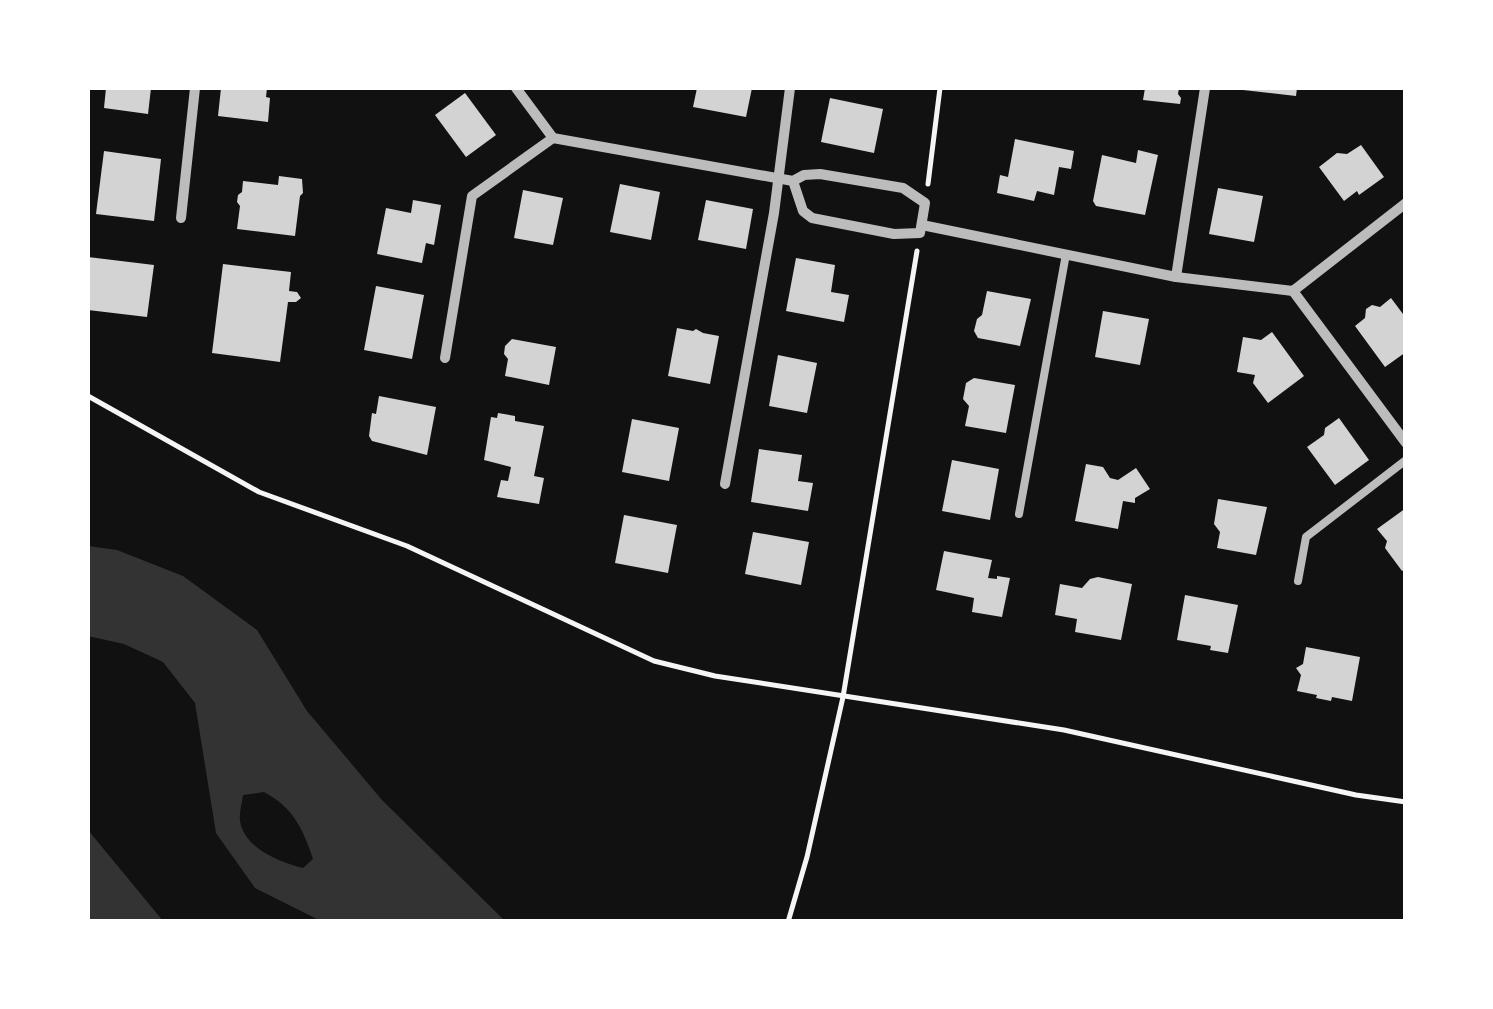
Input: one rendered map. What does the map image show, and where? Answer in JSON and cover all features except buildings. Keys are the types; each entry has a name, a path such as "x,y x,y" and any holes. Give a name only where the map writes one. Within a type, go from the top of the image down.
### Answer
{"street":[{"path":"181,218 196,88"},
{"path":"516,88 552,138 793,181 804,175 820,174 902,188 926,202 921,229"},
{"path":"725,484 774,213 790,88"},
{"path":"1176,277 1205,88"},
{"path":"445,358 472,196 552,138"},
{"path":"793,181 803,212 812,218 894,234 921,229 1176,277 1293,291 1406,203"},
{"path":"1293,291 1406,443"}],"lane":[{"path":"1019,514 1066,254"},
{"path":"1298,581 1306,537 1406,460"}],"path":[{"path":"926,202 940,88"},
{"path":"788,922 807,857 843,697 921,229"},
{"path":"88,396 259,492 407,546 654,662 714,676 1064,730 1356,795 1406,802"}],"shaded area":[{"path":"88,546 117,550 183,576 257,630 307,711 382,800 505,921 321,921 255,888 216,833 195,703 163,662 124,644 88,636","holes":["264,792 290,812 305,838 313,859 303,868 264,852 243,830 243,795"]},
{"path":"88,830 163,921 88,921"}]}
